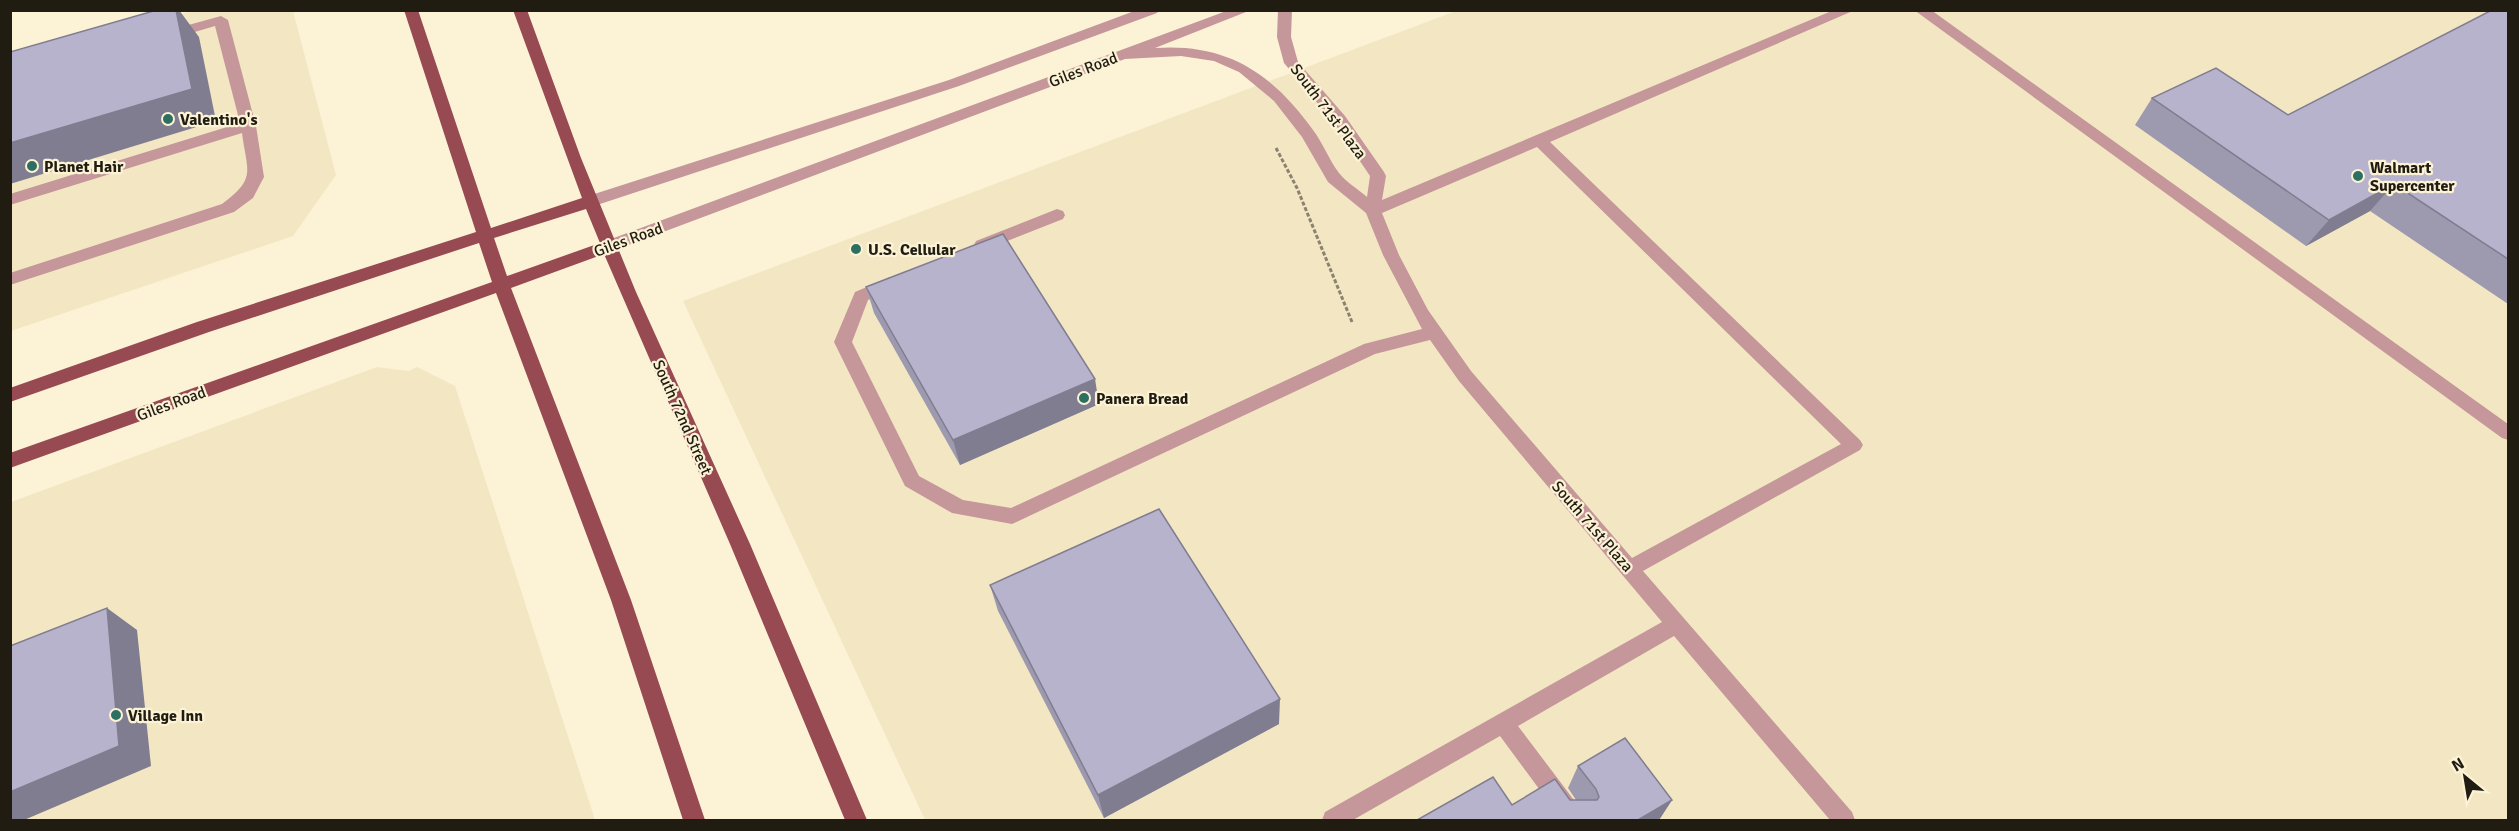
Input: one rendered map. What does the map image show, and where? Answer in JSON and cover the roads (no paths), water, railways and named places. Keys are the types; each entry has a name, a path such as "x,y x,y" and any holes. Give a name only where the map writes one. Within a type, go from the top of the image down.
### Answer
{"main road":[{"path":"411,10 501,285 621,600 694,820"},
{"name":"South 72nd Street","path":"520,10 609,246 740,544 856,820"},
{"name":"Giles Road","path":"10,395 204,327 591,201"},
{"name":"Giles Road","path":"10,461 609,246"}],"street":[{"name":"Giles Road","path":"591,201 954,83 1152,10"},
{"name":"South 71st Plaza","path":"1285,10 1284,37 1291,63 1340,120 1378,176 1372,210"},
{"path":"1372,210 1848,10"},
{"path":"1921,10 2508,433"},
{"name":"Giles Road","path":"609,246 1234,12"},
{"path":"10,279 228,208 247,194 256,177 248,126 221,20 154,39"},
{"name":"South 71st Plaza","path":"1120,55 1180,51 1217,57 1244,69 1278,98 1308,134 1334,178 1372,210 1391,255 1421,314 1465,376 1844,820"},
{"path":"10,200 248,126"},
{"path":"1539,140 1854,445 1629,568"},
{"path":"961,253 1057,215"},
{"path":"908,274 861,296 843,342 912,481 959,507 1012,516 1370,349 1434,332"},
{"path":"1333,820 1677,624"},
{"path":"1503,723 1575,820"}],"place":[{"name":"Valentino's","path":"168,119"},
{"name":"Planet Hair","path":"32,166"},
{"name":"Walmart Supercenter","path":"2358,176"},
{"name":"U.S. Cellular","path":"856,249"},
{"name":"Panera Bread","path":"1084,398"},
{"name":"Village Inn","path":"116,715"}]}
